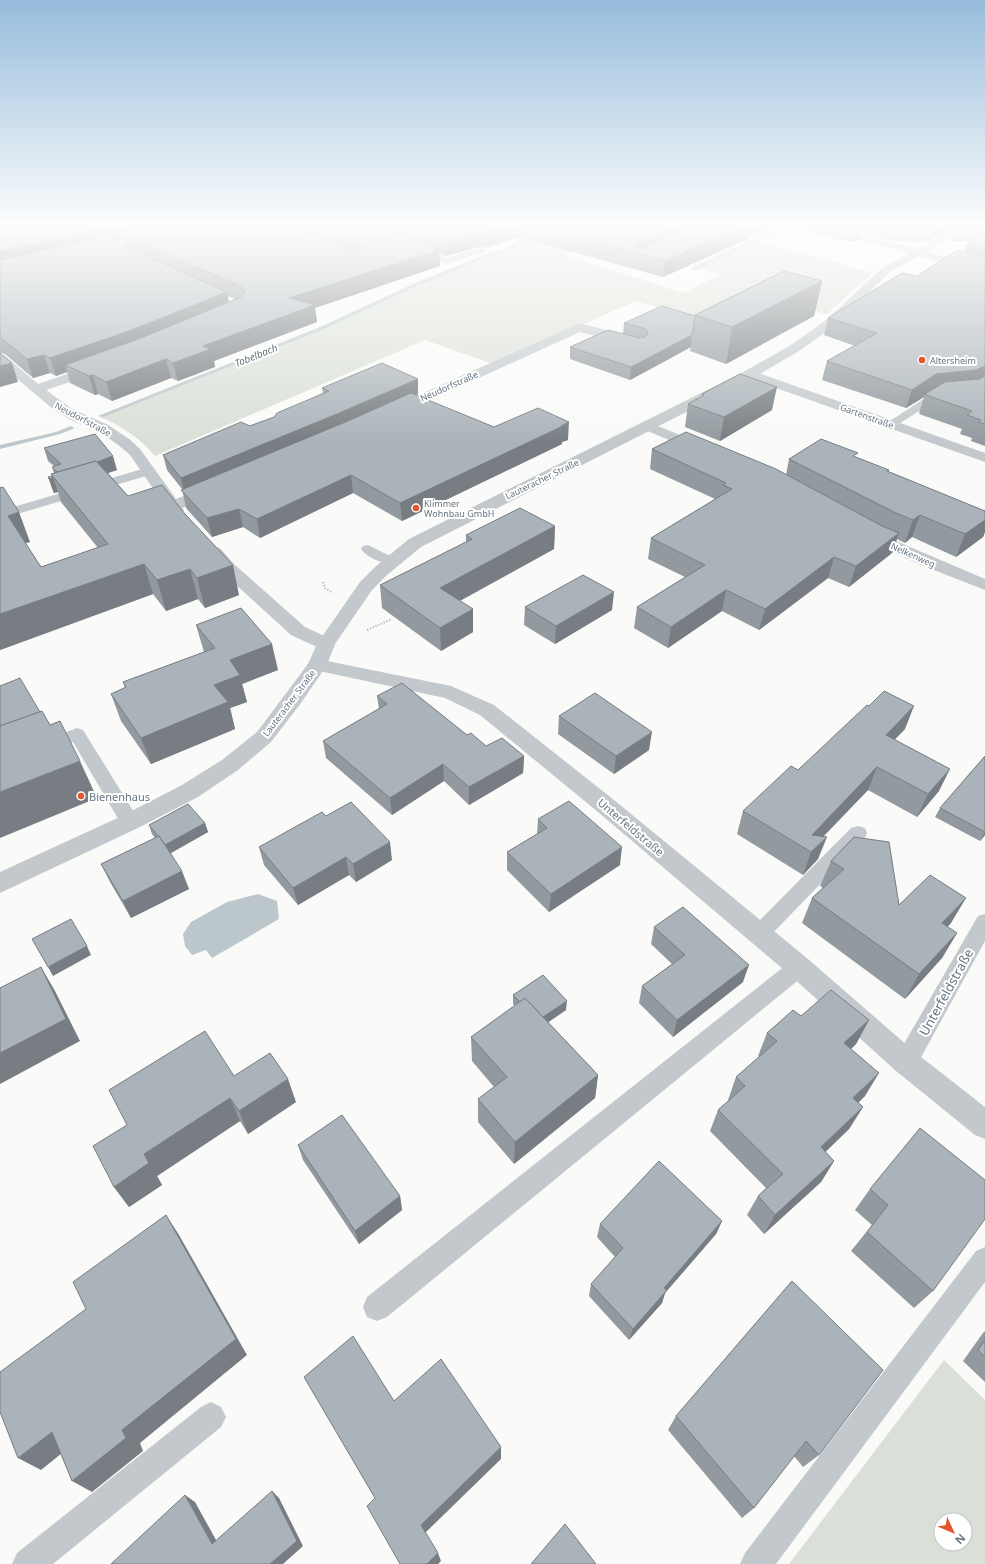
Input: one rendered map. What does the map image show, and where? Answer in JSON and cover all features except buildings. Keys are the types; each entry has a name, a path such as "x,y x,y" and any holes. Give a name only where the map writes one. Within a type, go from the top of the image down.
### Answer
{"street":[{"name":"Lauteracher Straße","path":"0,883 130,822 190,791 230,765 264,737 366,586 393,560 415,543 648,426 795,348 829,324 856,298"},
{"name":"Neudorfstraße","path":"386,415 578,328 584,328 639,345"},
{"name":"Neudorfstraße","path":"0,358 37,389 44,397 68,412 104,429 127,444 149,471 185,521"},
{"path":"37,389 112,363"},
{"name":"Gartenstraße","path":"742,375 890,424 985,458"},
{"path":"648,426 716,455"},
{"path":"173,506 226,485"},
{"name":"Nelkenweg","path":"853,526 927,561 985,585"},
{"path":"202,540 228,568 298,631 321,654"},
{"name":"Unterfeldstraße","path":"321,654 451,693 487,710 606,806 799,967 906,1062 985,1125"}],"lane":[{"path":"890,424 924,407 935,396 973,393 985,385"},
{"path":"0,515 149,471"},
{"path":"368,549 393,560"},
{"path":"0,764 77,734 130,822"},
{"path":"759,934 858,833"},
{"name":"Unterfeldstraße","path":"906,1062 985,922"},
{"path":"377,1307 799,967"},
{"path":"756,1564 985,1260"},
{"path":"28,1564 211,1417"}],"path":[{"path":"323,582 325,588 334,594"},
{"path":"364,632 392,620"}],"shaded area":[{"path":"388,298 845,298 827,314 809,310 711,324 636,301 493,364 425,340 155,456 130,433 116,424 100,417 322,329"},
{"path":"258,894 277,901 279,919 212,958 206,950 192,955 185,946 183,934 191,922 227,902"},
{"path":"944,1360 985,1400 985,1564 789,1564"}],"waterway":[{"name":"Tobelbach","path":"101,416 322,328 387,298"},
{"path":"0,447 58,433 71,428"}],"place":[{"name":"Altersheim","path":"922,360"},
{"name":"Klimmer Wohnbau GmbH","path":"416,508"},
{"name":"Bienenhaus","path":"81,796"}]}
